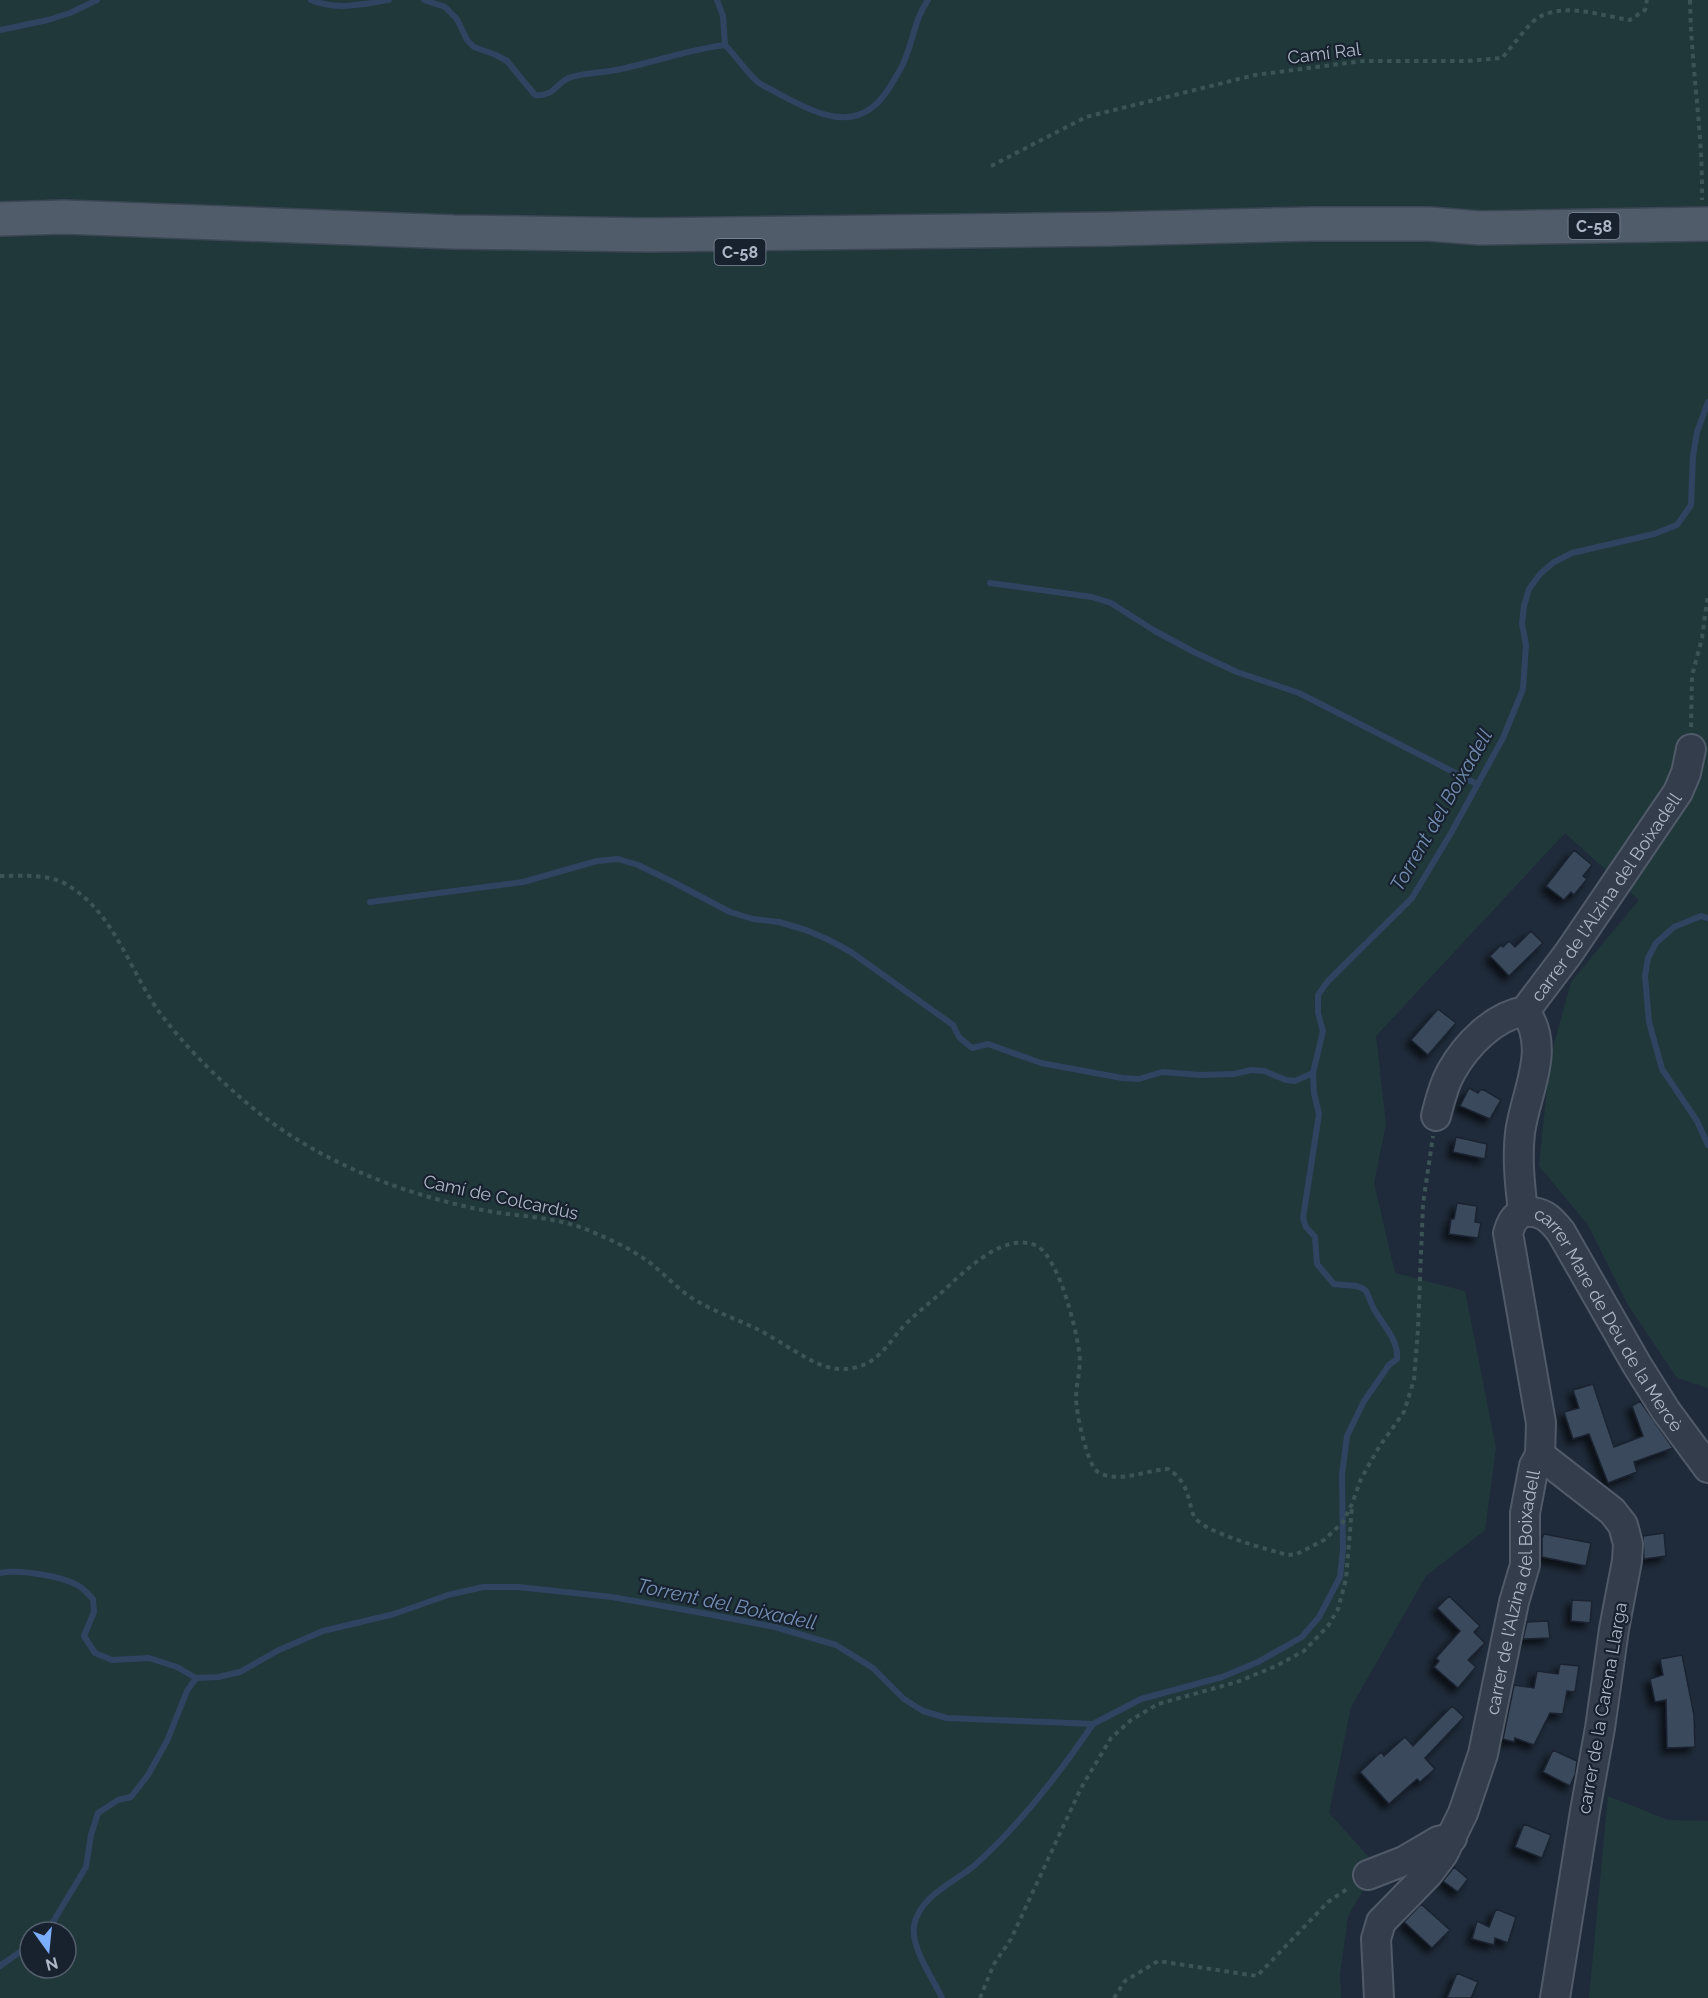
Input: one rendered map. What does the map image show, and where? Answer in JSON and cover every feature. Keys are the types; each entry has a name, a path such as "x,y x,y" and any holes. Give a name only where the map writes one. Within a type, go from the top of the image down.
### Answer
{"main road":[{"name":"C-58","path":"0,235 64,232 453,247 744,252 1420,236 1480,228 1705,214"},
{"name":"C-58","path":"0,219 64,217 454,232 648,236 1088,230 1311,224 1429,224 1480,228"}],"street":[{"name":"carrer de l'Alzina del Boixadell","path":"1378,1998 1376,1939 1381,1922 1428,1874 1443,1854 1470,1797 1483,1754 1514,1602 1525,1565 1527,1504 1534,1466 1540,1455 1542,1431 1508,1233 1516,1216 1523,1212 1517,1162 1521,1130 1534,1080 1537,1058 1534,1025 1526,1011 1568,954 1678,792 1686,773 1691,749"},
{"path":"1436,1116 1442,1092 1451,1071 1470,1045 1502,1020 1515,1013 1526,1011"},
{"name":"carrer Mare de Déu de la Mercè","path":"1523,1212 1534,1210 1543,1214 1553,1221 1561,1232 1636,1365 1708,1468"},
{"name":"carrer de la Carena Llarga","path":"1540,1455 1612,1510 1623,1525 1628,1544 1556,1998"},
{"path":"1368,1875 1404,1861 1438,1841 1452,1838"}],"path":[{"name":"Camí Ral","path":"991,166 1086,117 1255,75 1315,66 1363,61 1467,61 1502,58 1536,19 1559,11 1576,10 1630,20 1645,10 1647,0"},
{"path":"1690,0 1691,45 1697,88 1705,214"},
{"path":"1691,749 1692,676 1702,638 1708,594"},
{"name":"Camí de Colcardús","path":"0,876 40,877 67,883 86,899 116,936 142,986 161,1016 208,1067 240,1098 264,1117 327,1157 390,1185 440,1201 490,1212 537,1217 585,1228 641,1256 695,1300 757,1329 821,1365 837,1370 857,1368 874,1359 914,1316 970,1266 986,1255 1011,1245 1022,1242 1033,1244 1049,1257 1068,1303 1080,1351 1076,1404 1091,1465 1099,1472 1112,1477 1168,1469 1179,1477 1187,1493 1194,1518 1202,1525 1215,1532 1288,1555 1297,1554 1324,1540 1342,1522 1352,1504 1361,1479 1379,1447 1404,1412 1414,1380 1422,1204 1436,1116"},
{"path":"980,1998 994,1964 1011,1939 1081,1788 1111,1738 1131,1720 1158,1704 1237,1682 1285,1661 1304,1651 1328,1626 1338,1609 1346,1579 1352,1504"},
{"path":"1114,1998 1125,1981 1158,1961 1257,1977 1328,1902 1368,1875"}],"green space":[{"path":"0,0 1708,0 1708,1388 1677,1378 1628,1305 1588,1225 1539,1166 1550,1059 1571,982 1639,900 1565,833 1376,1036 1386,1124 1374,1183 1395,1273 1465,1291 1496,1448 1485,1530 1426,1576 1351,1707 1329,1813 1377,1866 1348,1916 1340,1975 1341,1998 0,1998"},
{"path":"1608,1796 1668,1820 1708,1821 1708,1998 1589,1998"}],"building":[{"path":"1574,850 1592,865 1583,876 1587,879 1574,895 1571,892 1564,900 1546,886"},
{"path":"1531,931 1543,943 1509,976 1490,956 1501,945 1503,947 1509,941 1515,947"},
{"path":"1438,1009 1456,1023 1428,1055 1411,1040"},
{"path":"1469,1088 1478,1093 1484,1090 1501,1100 1490,1119 1460,1106"},
{"path":"1456,1137 1487,1144 1485,1159 1453,1152"},
{"path":"1457,1203 1477,1206 1475,1222 1481,1223 1478,1238 1449,1234 1451,1219 1454,1219"},
{"path":"1593,1384 1614,1447 1643,1436 1632,1406 1640,1401 1673,1448 1634,1462 1637,1472 1608,1483 1589,1434 1573,1439 1564,1412 1579,1408 1573,1390"},
{"path":"1664,1533 1666,1556 1644,1559 1643,1536"},
{"path":"1544,1534 1591,1543 1586,1566 1542,1557"},
{"path":"1449,1596 1480,1626 1474,1632 1485,1643 1468,1660 1476,1667 1458,1688 1434,1667 1439,1661 1436,1658 1460,1631 1437,1608"},
{"path":"1572,1600 1592,1601 1590,1623 1571,1621"},
{"path":"1548,1621 1550,1638 1523,1639 1527,1622"},
{"path":"1682,1655 1694,1715 1695,1747 1667,1748 1666,1700 1655,1702 1650,1679 1663,1675 1660,1659"},
{"path":"1560,1664 1579,1666 1575,1692 1567,1691 1563,1714 1550,1713 1534,1745 1515,1738 1514,1742 1503,1739 1514,1685 1534,1688 1537,1671 1558,1674"},
{"path":"1452,1706 1464,1717 1425,1758 1435,1769 1420,1782 1417,1779 1389,1804 1360,1772 1381,1752 1384,1756 1405,1737 1413,1746"},
{"path":"1553,1750 1577,1761 1575,1775 1570,1786 1543,1772"},
{"path":"1524,1824 1551,1835 1542,1858 1515,1847"},
{"path":"1454,1867 1468,1879 1458,1892 1443,1881"},
{"path":"1421,1904 1450,1930 1432,1948 1404,1922"},
{"path":"1496,1909 1516,1917 1508,1943 1495,1938 1494,1945 1472,1939 1477,1921 1489,1927"},
{"path":"1457,1973 1478,1982 1471,1998 1447,1998"}],"waterway":[{"path":"0,30 48,20 70,13 97,0"},
{"path":"311,0 340,6 389,0"},
{"path":"424,0 445,7 457,19 467,40 474,47 507,61 535,95 547,94 566,79 577,75 615,70 699,49 725,45 759,83 812,110 836,117 859,115 870,109 887,91 905,60 919,16 928,0"},
{"path":"717,0 723,16 725,45"},
{"name":"Torrent del Boixadell","path":"0,1573 40,1574 72,1582 85,1590 93,1599 94,1612 84,1636 95,1653 112,1660 149,1658 177,1667 196,1678 218,1677 240,1672 279,1650 323,1631 394,1614 448,1595 483,1587 518,1587 612,1597 697,1612 775,1627 836,1645 873,1668 904,1699 923,1711 947,1718 1093,1724 1141,1699 1222,1677 1258,1662 1302,1637 1319,1617 1340,1577 1343,1549 1342,1475 1347,1436 1364,1401 1389,1365 1397,1359 1393,1339 1374,1309 1366,1291 1355,1286 1334,1284 1317,1264 1315,1237 1306,1227 1303,1218 1319,1114 1314,1093 1313,1073 1323,1031 1318,1013 1318,995 1328,981 1412,898 1503,738 1523,689 1526,645 1522,624 1529,589 1540,574 1554,562 1572,553 1654,534 1677,525 1691,505 1693,456 1697,432 1708,402"},
{"path":"990,583 1092,597 1111,603 1155,631 1196,653 1237,672 1299,693 1477,784"},
{"path":"370,902 523,882 597,861 618,859 638,865 730,912 753,919 779,922 829,940 851,952 953,1025 959,1037 972,1048 988,1044 1041,1063 1122,1078 1139,1079 1162,1072 1200,1075 1234,1074 1251,1070 1264,1071 1286,1080 1295,1081 1313,1073"},
{"path":"1708,918 1701,916 1674,927 1656,943 1648,958 1645,976 1649,1022 1662,1069 1697,1121 1708,1145"},
{"path":"54,1920 86,1867 91,1835 98,1813 118,1800 131,1797 148,1775 167,1741 187,1691 196,1678"},
{"path":"942,1998 919,1954 914,1935 917,1915 930,1898 975,1865 1024,1816 1093,1724"},
{"path":"0,1966 18,1953"}]}
